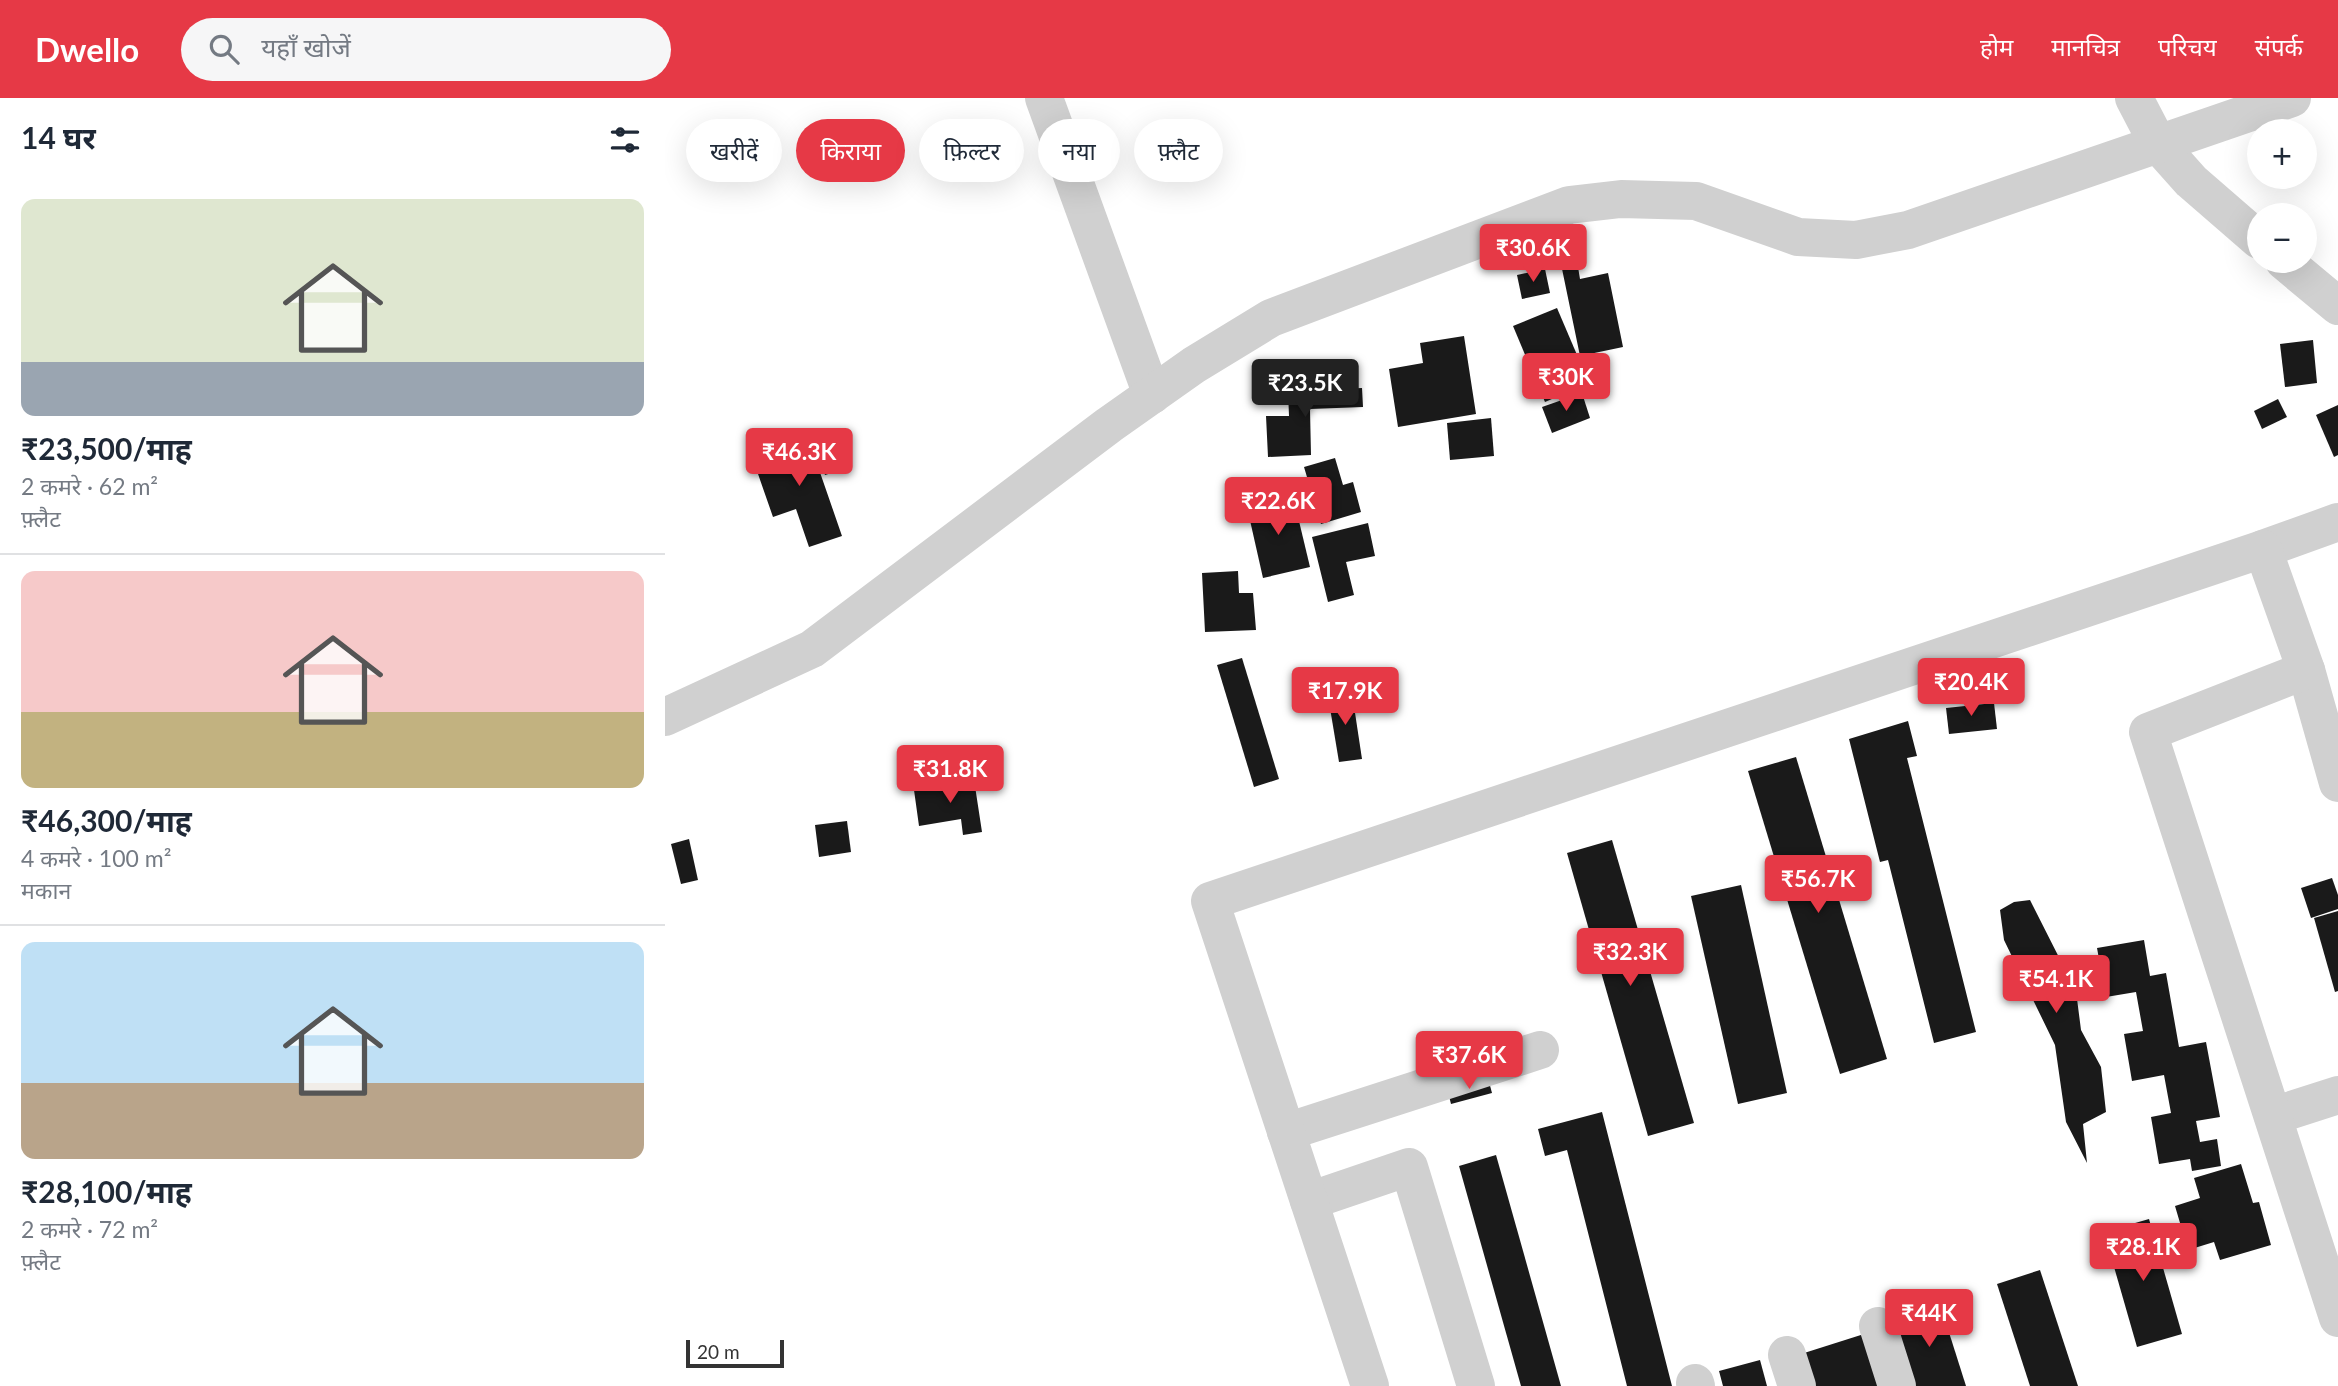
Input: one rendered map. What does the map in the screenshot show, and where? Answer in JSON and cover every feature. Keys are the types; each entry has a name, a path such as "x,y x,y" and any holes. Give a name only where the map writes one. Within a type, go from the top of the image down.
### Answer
{"street":[{"path":"1044,98 1152,395"},
{"path":"2134,98 2158,144 2191,181 2247,230"},
{"path":"665,717 812,649 1152,395 1271,318 1569,205 1621,199 1696,201 1798,237 1856,240 1908,230 2292,98"},
{"path":"2298,273 2338,306"},
{"path":"1370,1386 1210,901 2338,522"},
{"path":"2263,549 2306,670 2338,783"},
{"path":"2306,670 2148,732 2338,1318"},
{"path":"1286,1132 1540,1050"},
{"path":"2273,1116 2338,1095"},
{"path":"1309,1201 1409,1167 1476,1386"},
{"path":"1878,1326 1897,1386"}],"building":[{"path":"1577,261 1580,279 1608,273 1623,347 1580,356 1561,264"},
{"path":"1545,269 1550,293 1522,299 1517,275"},
{"path":"1557,308 1589,383 1545,402 1513,326"},
{"path":"1464,336 1476,414 1398,427 1389,369 1423,363 1420,343"},
{"path":"2313,340 2317,383 2285,387 2280,344"},
{"path":"1362,388 1363,407 1310,409 1311,455 1268,457 1266,416 1289,416 1288,391"},
{"path":"1582,393 1590,418 1552,433 1542,407"},
{"path":"2278,399 2287,417 2262,429 2254,411"},
{"path":"2338,405 2338,455 2334,457 2316,415"},
{"path":"1491,418 1494,456 1450,460 1447,423"},
{"path":"805,429 842,536 809,547 796,509 773,517 757,471 774,465 767,442"},
{"path":"834,448 841,470 825,475 817,453"},
{"path":"1335,458 1343,485 1353,482 1361,512 1321,524 1304,467"},
{"path":"1293,496 1310,567 1263,578 1247,507"},
{"path":"1368,523 1375,556 1346,562 1354,595 1328,602 1312,537"},
{"path":"1238,571 1239,593 1253,593 1256,630 1205,632 1202,573"},
{"path":"1242,658 1279,779 1254,787 1217,665"},
{"path":"1352,693 1362,759 1339,762 1328,696"},
{"path":"1994,703 1997,729 1949,734 1946,708"},
{"path":"1908,721 1917,756 1907,758 1976,1032 1934,1043 1888,860 1880,862 1849,739"},
{"path":"1796,757 1887,1059 1840,1074 1748,771"},
{"path":"973,773 982,832 963,835 961,819 919,826 914,790 960,783 958,775"},
{"path":"847,821 851,852 819,857 815,825"},
{"path":"689,839 698,880 681,884 671,844"},
{"path":"1612,840 1694,1123 1648,1136 1567,853"},
{"path":"2332,878 2338,895 2338,909 2311,918 2301,888"},
{"path":"1741,885 1787,1093 1738,1104 1691,896"},
{"path":"2030,900 2076,991 2081,1030 2101,1067 2106,1112 2083,1124 2087,1163 2066,1122 2055,1045 2004,940 2000,910 2014,902"},
{"path":"2338,911 2338,991 2335,992 2314,918"},
{"path":"2144,940 2150,976 2166,973 2179,1047 2206,1042 2220,1117 2196,1121 2200,1142 2217,1139 2221,1166 2192,1171 2190,1159 2159,1164 2151,1117 2171,1113 2164,1075 2132,1081 2124,1034 2143,1031 2136,992 2106,997 2097,948"},
{"path":"1458,1045 1463,1063 1443,1068 1439,1051"},
{"path":"1488,1078 1492,1093 1451,1104 1447,1088"},
{"path":"1602,1112 1672,1386 1627,1386 1567,1150 1545,1156 1538,1129"},
{"path":"1496,1155 1561,1386 1521,1386 1459,1166"},
{"path":"2241,1164 2253,1203 2259,1202 2271,1245 2220,1260 2214,1242 2188,1250 2175,1206 2200,1198 2194,1178"},
{"path":"2149,1219 2182,1334 2137,1347 2104,1232"},
{"path":"2040,1270 2078,1386 2030,1386 1997,1284"},
{"path":"1940,1304 1966,1386 1914,1386 1893,1319"},
{"path":"1864,1334 1880,1386 1811,1386 1801,1354"},
{"path":"1760,1360 1767,1386 1723,1386 1719,1371"}]}
